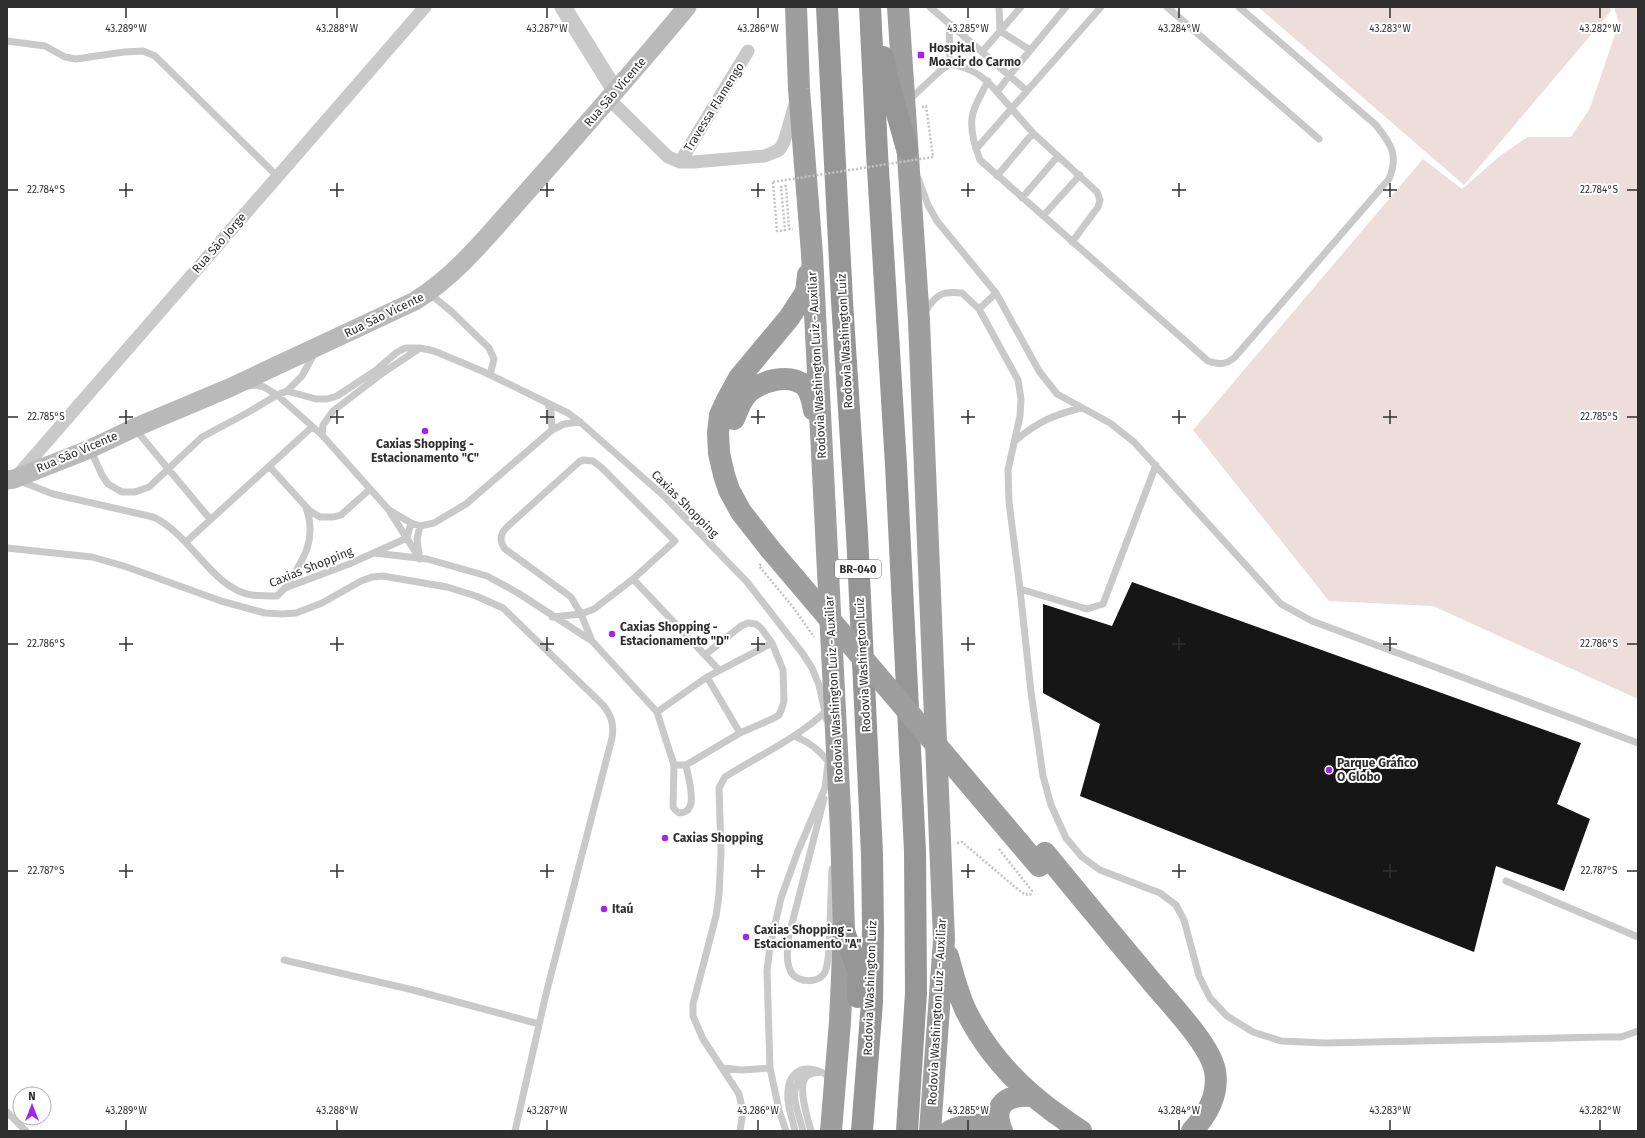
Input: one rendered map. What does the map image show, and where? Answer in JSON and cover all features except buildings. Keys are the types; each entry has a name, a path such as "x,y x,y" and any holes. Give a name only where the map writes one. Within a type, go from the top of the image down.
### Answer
{"highway":[{"name":"Rodovia Washington Luiz - Auxiliar","path":"796,7 799,89 812,254 820,435 830,595 830,737 842,830 844,931 840,1022 832,1121"},
{"name":"Rodovia Washington Luiz","path":"827,7 842,301 856,526 872,854 872,1002 862,1131"},
{"path":"870,7 915,851 916,992 907,1131"},
{"path":"876,7 886,74 908,151"},
{"name":"Rodovia Washington Luiz - Auxiliar","path":"898,7 906,103 918,322 944,940 930,1131"},
{"path":"812,254 806,292 790,318 739,378 726,400 720,415 718,433 719,453 724,475 730,490 742,512 769,551 1181,1017 1209,1054 1215,1071 1216,1089 1209,1109 1192,1131"},
{"path":"769,551 748,502 740,490 734,470 730,447 733,422 739,406 748,393 760,384 777,379 796,381 804,386 811,395 820,435"},
{"path":"1042,860 1174,1028 1199,1063 1203,1072 1201,1098 1190,1117 1176,1131"},
{"path":"844,931 859,974 851,1131"},
{"path":"944,940 954,981 963,1003 980,1035 998,1062 1033,1096 1080,1131"},
{"path":"1002,1131 999,1111 1002,1103 1015,1096 1033,1096"},
{"path":"950,1131 959,1126 974,1124 987,1126 997,1131"}],"main road":[{"name":"Rua Sāo Vicente","path":"11,479 90,449 134,428 229,388 415,301 429,293 460,266 613,96 687,7"}],"street":[{"name":"Rua São Jorge","path":"11,479 425,7"},
{"path":"563,7 613,96 668,157 680,162 765,156 778,150 784,142 799,89"},
{"name":"Travessa Flamengo","path":"680,162 748,52"}],"lane":[{"path":"930,7 1027,91"},
{"path":"1000,7 1000,31"},
{"path":"982,52 1021,7"},
{"path":"997,92 1066,7"},
{"path":"976,149 1101,7"},
{"path":"1167,7 1320,139"},
{"path":"988,81 973,114 972,123 976,149 980,160 1208,361 1217,365 1228,363 1235,357 1388,179 1392,170 1394,158 1392,147 1376,125 1239,7"},
{"path":"949,24 950,64"},
{"path":"1000,31 1030,50"},
{"path":"7,41 45,46 65,57 76,59 124,52 143,51 155,56 277,176"},
{"path":"906,103 940,70 950,64 964,66 988,81 1033,133 1097,192 1100,200 1098,207 1072,242"},
{"path":"997,176 1033,133"},
{"path":"908,151 928,204 937,221 996,293 1039,371 1057,394 1110,423 1134,442 1281,604 1312,620 1638,743"},
{"path":"1022,198 1058,156"},
{"path":"1043,216 1080,175"},
{"path":"918,322 934,297 948,292 962,293 978,309 1018,380 1021,399 1020,416 1016,440 1008,470 1009,502 1031,692 1043,776 1051,805 1066,838 1082,857 1100,870 1160,893 1176,905 1184,920 1199,976 1210,998 1227,1016 1253,1032 1281,1041 1325,1043 1605,1038 1621,1037 1638,1031"},
{"path":"429,293 452,312 489,348 494,359 490,375"},
{"path":"978,309 996,293"},
{"path":"90,449 102,475 108,484 122,492 135,492 149,487 202,437 248,413 276,395 288,391 308,367 317,347"},
{"path":"288,391 316,399 327,399 336,396 375,371 396,353 405,348 412,355"},
{"name":"Caxias Shopping","path":"405,348 420,348 434,351 490,375 563,410 580,422 665,498 747,582 803,654 812,668 819,685 830,737 833,825"},
{"path":"322,436 323,425 332,411 384,372 412,355 420,348"},
{"path":"354,384 358,392"},
{"path":"229,388 256,385 271,390 322,436 389,510 420,558"},
{"path":"548,404 551,411 552,430"},
{"path":"1016,440 1033,426 1057,414 1081,408"},
{"path":"389,510 411,523 420,526 434,523 466,504 552,430 564,424 580,422"},
{"path":"186,542 312,427"},
{"path":"134,428 210,520"},
{"path":"552,617 581,614 594,609 633,578 675,541 611,476 593,461 583,460 579,462 502,532 500,538 501,543 505,548 571,597 581,614 592,641"},
{"path":"1020,589 1087,609 1103,604 1156,465"},
{"path":"269,466 310,511 320,517 334,517 341,515 370,489"},
{"name":"Caxias Shopping","path":"11,479 53,494 152,517 170,527 226,584 251,595 276,596 284,588 374,553 407,538"},
{"path":"284,588 303,562 309,543 310,522 306,506"},
{"path":"407,538 411,523"},
{"path":"420,526 417,539 420,558"},
{"path":"7,548 92,557 128,567 220,602 265,613 296,613 322,603 361,581 372,577 383,576 447,587 476,596 503,608 603,706 610,716 613,728 539,1024 515,1131"},
{"path":"374,553 427,559 487,576 518,593 552,617 592,641 657,712 674,765 673,807 675,811 680,813 685,812 689,808 691,802 686,764"},
{"path":"633,578 719,670"},
{"path":"674,765 686,764 740,733 772,719 779,714 784,701 783,670 772,643 756,624 741,626 705,655"},
{"path":"657,712 707,677 772,643"},
{"path":"707,677 740,733"},
{"path":"740,1131 742,1122 742,1103 736,1089 703,1039 693,1016 693,1004 716,916 720,883 722,852 718,788 725,777 812,725 825,712"},
{"path":"794,736 818,749 828,761"},
{"name":"Caxias Shopping","path":"830,737 825,788 789,935 788,963 791,972 796,978 809,981 818,979 825,973 828,963 832,864"},
{"name":"Caxias Shopping","path":"786,1131 779,1110 770,1068 767,971 770,946 781,898 791,868 821,806"},
{"path":"1506,881 1638,937"},
{"path":"284,960 413,990 539,1024"},
{"path":"723,1068 742,1070 770,1068"},
{"path":"796,1131 788,1102 789,1083 793,1075 799,1070 808,1069 827,1075 832,1091 832,1121"},
{"path":"803,1131 796,1106 794,1088 800,1076 808,1069"},
{"path":"811,1131 803,1095 803,1082 810,1074 821,1072"},
{"path":"7,1112 26,1131"}],"path":[{"path":"810,228 789,229 786,186 781,187 785,230 777,231 774,182 933,157"},
{"path":"769,551 759,566 793,607 815,639"},
{"path":"940,847 962,842 1024,894 1030,895 1032,891 999,848"}],"shaded area":[{"path":"1258,7 1610,7 1611,11 1464,185"},
{"path":"1614,7 1638,7 1638,699 1433,606 1329,601 1193,430 1423,159 1462,189 1501,155 1528,137 1571,137 1590,108 1619,23"}],"place":[{"name":"Hospital Moacir do Carmo","path":"921,55"},
{"name":"Caxias Shopping - Estacionamento \"C\"","path":"425,431"},
{"name":"Caxias Shopping - Estacionamento \"D\"","path":"612,634"},
{"name":"Parque Gráfico O Globo","path":"1329,770"},
{"name":"Caxias Shopping","path":"665,838"},
{"name":"Itaú","path":"604,909"},
{"name":"Caxias Shopping - Estacionamento \"A\"","path":"746,937"}]}
